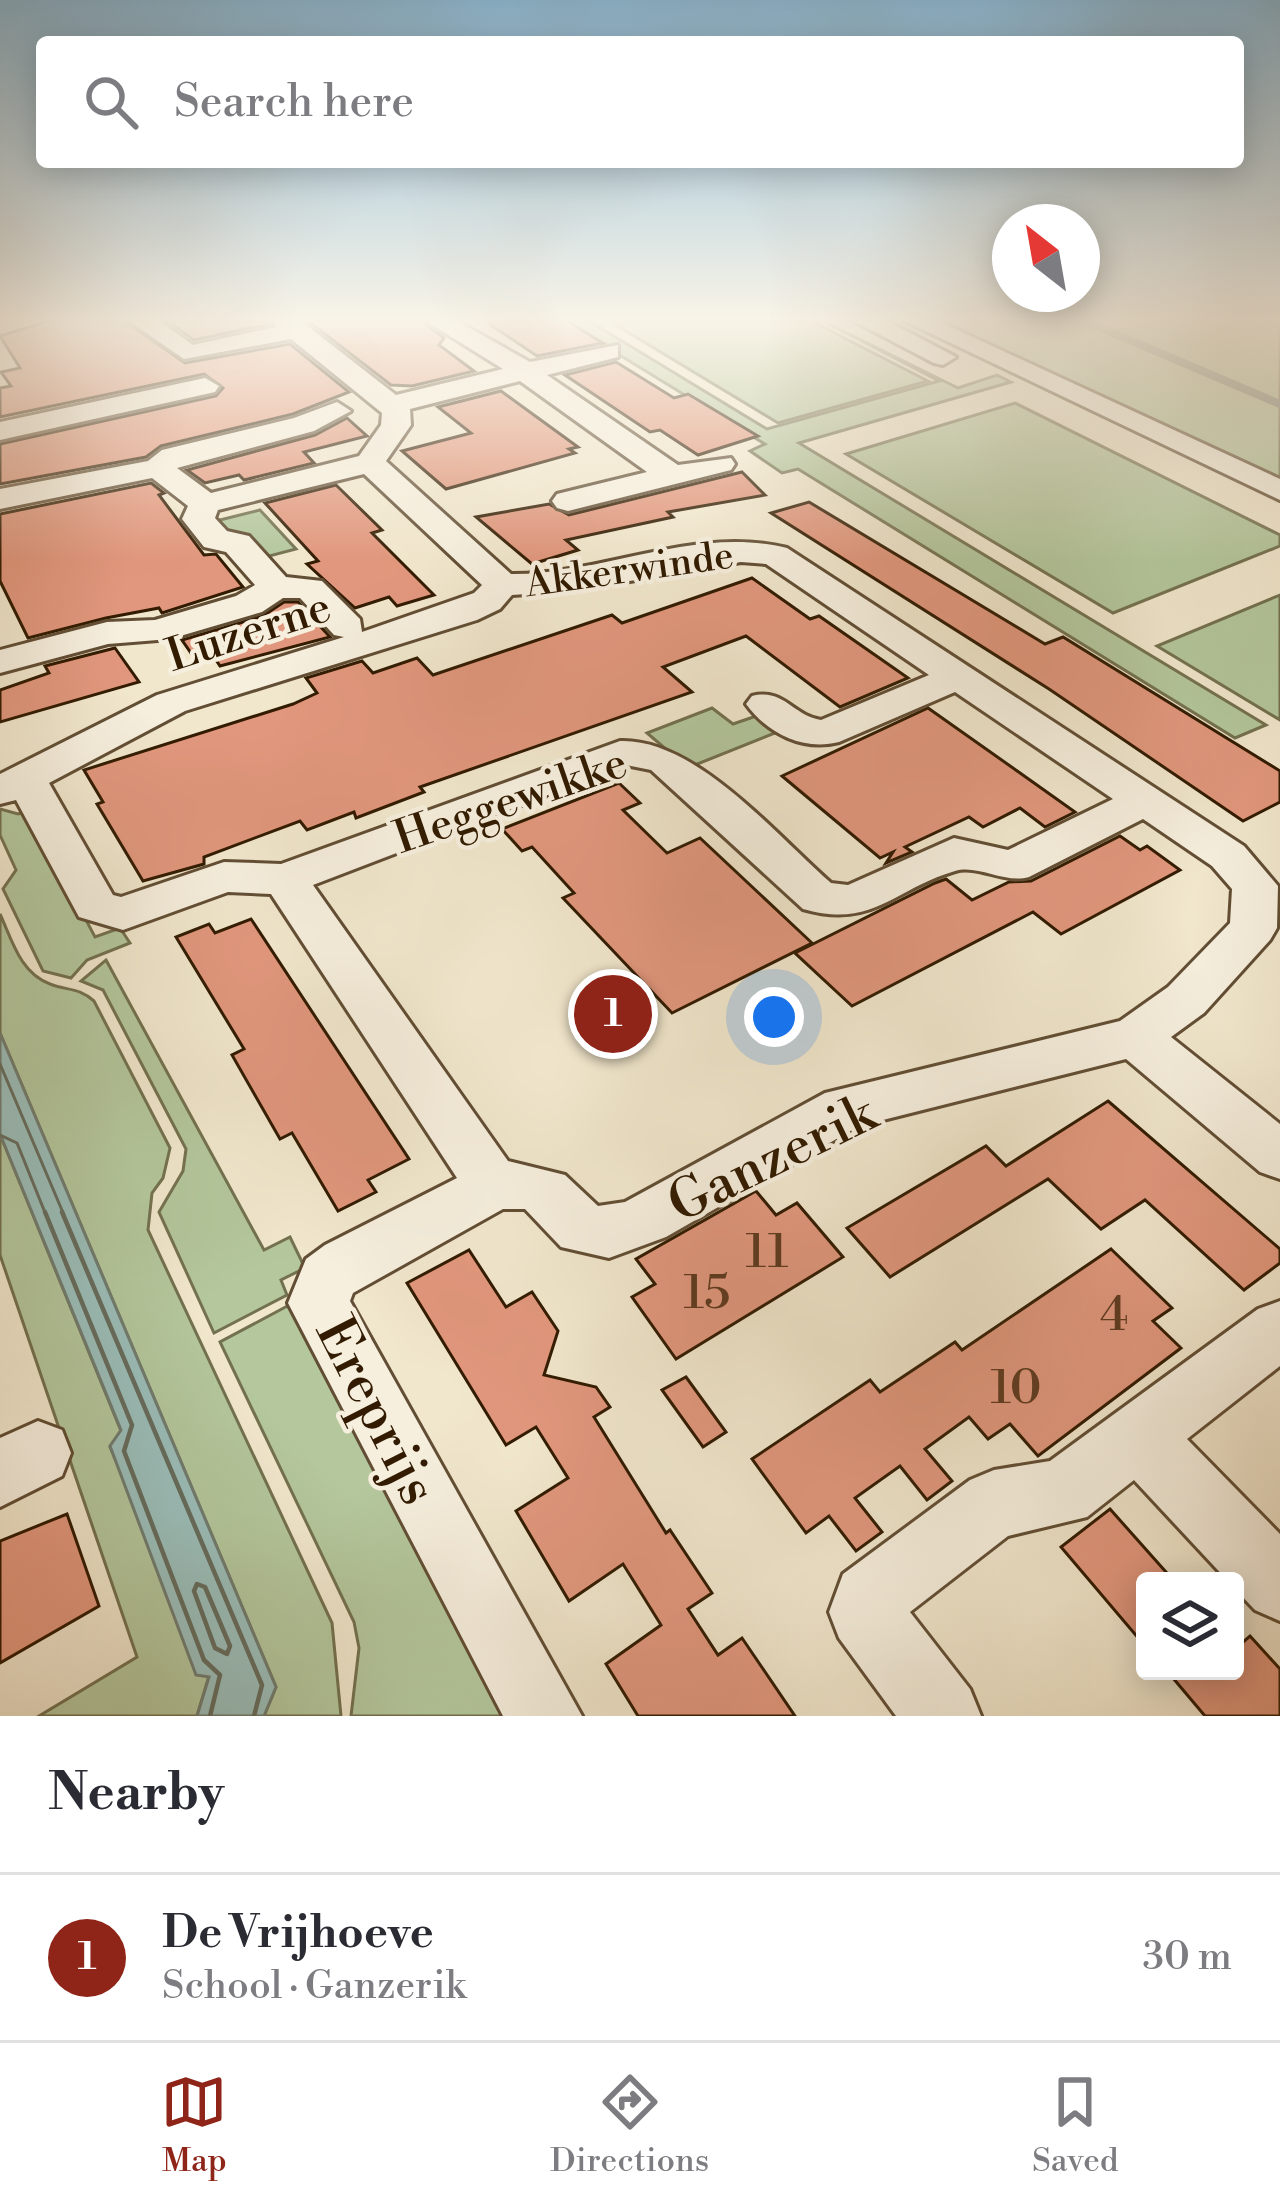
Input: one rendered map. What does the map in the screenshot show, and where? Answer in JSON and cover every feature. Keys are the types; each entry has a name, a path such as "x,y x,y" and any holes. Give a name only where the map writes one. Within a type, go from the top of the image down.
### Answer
{"street":[{"path":"0,431 136,401"},
{"path":"230,401 251,421"},
{"path":"205,504 370,463 399,417 387,401"},
{"path":"392,405 408,401"},
{"path":"566,401 670,474"},
{"path":"1088,401 1280,491"},
{"path":"0,499 158,469 173,456 338,411"},
{"name":"Akkerwinde","path":"370,463 502,584 560,584 714,551 775,555 1228,856 1268,898 1253,928 1186,1000 1135,1037"},
{"path":"568,501 720,464"},
{"path":"158,469 205,504"},
{"path":"205,504 198,519 216,540 238,543 276,587"},
{"name":"Luzerne","path":"13,786 171,703 464,612 487,601 502,584"},
{"path":"0,662 106,633 157,631 249,604 276,587 310,588 347,627"},
{"path":"157,631 201,694"},
{"path":"766,704 797,729 825,733 960,676"},
{"name":"Heggewikke","path":"13,786 96,906 107,913 144,908 224,877 285,879 620,753 645,752 666,761 819,898 854,901 954,853 1013,866 1145,801"},
{"path":"285,879 494,1186"},
{"path":"1135,1037 1280,1156"},
{"name":"Ganzerik","path":"494,1186 523,1181 552,1194 581,1229 609,1233 645,1220 844,1108 1135,1037"},
{"name":"Ereprijs","path":"494,1186 346,1264 327,1278 319,1303 544,1716"},
{"path":"935,1713 866,1612 868,1599 994,1504 1063,1493 1280,1330"},
{"path":"1139,1437 1280,1586"}],"green space":[{"path":"695,401 721,401 767,429 867,401 945,401 799,443 1266,725 1235,738 798,469 782,473 750,451 765,444"},
{"path":"742,401 856,401 778,423"},
{"path":"1107,401 1280,401 1280,482"},
{"path":"1015,403 1280,535 1280,546 1113,613 846,454"},
{"path":"260,510 296,549 262,558 224,537 212,522"},
{"path":"1280,595 1280,720 1157,646"},
{"path":"712,708 733,724 762,714 775,724 775,733 695,765 681,762 647,733"},
{"path":"0,809 18,814 28,811 95,937 120,928 130,943 87,960 71,978 43,971 3,889 16,870 0,835"},
{"path":"0,914 31,972 94,1001 170,1148 163,1178 152,1193 148,1230 332,1623 341,1716 264,1716 276,1687 0,1033"},
{"path":"106,960 264,1250 290,1237 305,1268 281,1280 287,1295 214,1333 159,1212 183,1171 186,1149 103,990 81,981"},
{"path":"0,1134 121,1431 110,1447 209,1676 197,1716 39,1716 137,1657 0,1255"},
{"path":"293,1303 514,1716 351,1716 359,1648 354,1622 220,1342"}],"water":[{"path":"0,1033 276,1687 264,1716 197,1716 209,1677 196,1675 110,1446 121,1430 0,1134"}],"building":[{"path":"0,401 76,401 0,417"},
{"path":"193,401 326,401 293,414 161,446 146,457 0,484 0,444"},
{"path":"461,401 515,401 578,447 569,449 575,453 446,489 402,451 471,433 438,407"},
{"path":"604,401 700,401 758,436 698,455 660,430 650,432"},
{"path":"347,418 367,436 304,452 314,463 244,480 239,475 205,483 187,470 315,435"},
{"path":"742,472 765,495 668,512 673,517 566,540 578,550 532,564 476,517 549,504 569,515"},
{"path":"151,483 164,493 159,495 204,555 216,554 243,587 162,613 159,608 28,638 0,581 0,514"},
{"path":"336,485 382,530 372,533 434,595 397,606 389,597 355,608 307,564 318,561 265,503"},
{"path":"809,502 1045,644 1063,637 1280,771 1280,802 1243,821 1049,689 771,513"},
{"path":"752,578 810,619 819,616 908,678 840,707 746,636 663,667 692,692 420,787 424,792 356,818 354,812 307,830 300,821 204,857 204,864 143,881 97,804 103,802 84,770 293,704 317,693 306,678 362,661 373,673 417,658 433,675 612,615 622,623"},
{"path":"284,602 298,602 330,637 220,666 210,651 193,656 182,640 263,616"},
{"path":"115,648 139,682 0,722 0,690 49,673 45,666"},
{"path":"928,708 1075,812 1045,827 1020,808 983,827 969,817 905,847 912,852 886,863 893,852 880,858 782,776"},
{"path":"619,783 640,803 623,810 667,853 700,838 812,943 672,1013 563,898 574,893 532,847 522,851 502,829"},
{"path":"1120,836 1140,850 1147,846 1180,870 1061,934 1033,912 852,1006 795,953 946,879 972,900 1009,882 1031,881"},
{"path":"251,919 409,1159 368,1180 376,1192 338,1211 292,1133 280,1139 232,1055 244,1049 176,937 209,924 215,933"},
{"path":"1108,1101 1280,1249 1280,1263 1244,1290 1145,1200 1101,1229 1048,1179 890,1277 847,1228 986,1146 1006,1166"},
{"path":"756,1191 776,1215 797,1203 843,1257 676,1359 632,1297 655,1284 636,1259"},
{"path":"1111,1249 1172,1308 1153,1321 1181,1348 1038,1456 1010,1424 988,1439 969,1417 925,1449 952,1481 927,1500 900,1466 855,1498 882,1532 856,1551 829,1516 806,1533 752,1459 870,1380 880,1392 955,1342 962,1350"},
{"path":"469,1250 506,1307 532,1292 558,1331 544,1375 596,1387 610,1407 594,1417 666,1533 670,1530 712,1593 688,1609 718,1655 742,1638 795,1716 638,1716 606,1664 661,1625 623,1564 569,1601 516,1511 568,1478 536,1427 506,1445 407,1283"},
{"path":"686,1377 726,1432 703,1447 662,1390"},
{"path":"1110,1509 1166,1572 1136,1572 1136,1635 1061,1547"},
{"path":"67,1514 99,1606 0,1663 0,1541"},
{"path":"1250,1636 1280,1669 1280,1716 1205,1716 1175,1680 1244,1680 1244,1641"}],"waterway":[{"path":"1273,401 1280,404"}],"place":[{"name":"De Vrijhoeve","path":"613,1014"}]}
